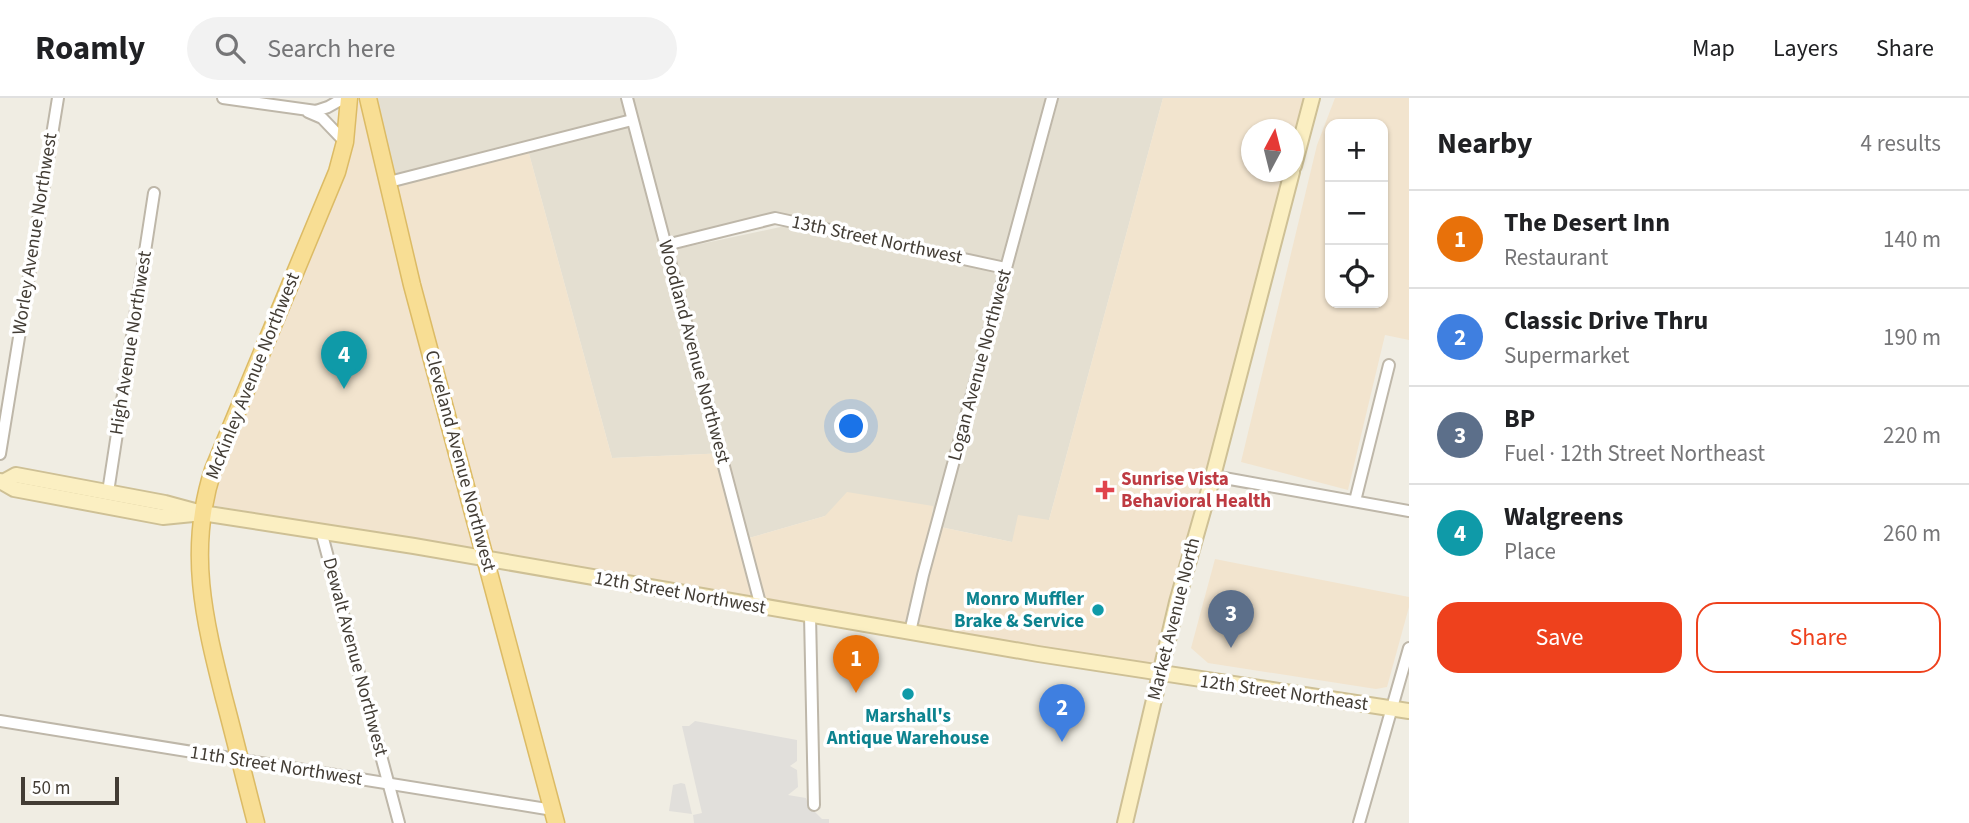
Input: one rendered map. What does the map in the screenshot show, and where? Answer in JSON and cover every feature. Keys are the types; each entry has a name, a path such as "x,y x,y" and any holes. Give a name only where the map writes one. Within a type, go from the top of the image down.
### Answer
{"main road":[{"name":"McKinley Avenue Northwest","path":"256,823 217,669 202,595 198,548 202,513 213,470 327,200 345,142 347,98"},
{"name":"Cleveland Avenue Northwest","path":"368,98 412,285 555,817"},
{"name":"Market Avenue North","path":"1304,128 1312,98"},
{"name":"Market Avenue North","path":"1125,823 1184,574 1213,476 1290,182"},
{"name":"12th Street Northwest","path":"1,481 16,475 165,503 202,513 1159,674"},
{"name":"12th Street Northwest","path":"1,481 14,489 163,517 202,513"},
{"name":"12th Street Northeast","path":"1159,674 1409,711"}],"street":[{"name":"Worley Avenue Northwest","path":"0,454 58,98"},
{"path":"223,98 305,110 322,109 347,98"},
{"name":"Woodland Avenue Northwest","path":"626,98 761,607"},
{"name":"Logan Avenue Northwest","path":"910,632 1052,98"},
{"path":"305,110 322,118 345,142"},
{"path":"389,182 632,120"},
{"name":"High Avenue Northwest","path":"108,492 154,193"},
{"name":"13th Street Northwest","path":"666,245 775,218 1005,268"},
{"path":"1355,500 1389,365"},
{"path":"1213,476 1409,511"},
{"name":"Dewalt Avenue Northwest","path":"321,531 399,823"},
{"path":"810,615 814,805"},
{"path":"1359,823 1409,648"},
{"name":"11th Street Northwest","path":"0,721 388,784 555,817"}],"shaded area":[{"path":"368,98 1052,98 1005,268 775,218 666,245 632,120 389,182"},
{"path":"1059,98 1163,98 1049,520 1012,542 931,525 933,506 825,516 749,538 727,453 612,458 528,150 628,127 663,252 785,226 1011,274"},
{"path":"1163,98 1306,98 1300,119 1241,119 1241,182 1282,182 1154,668 211,505 244,410 346,171 358,101 364,110 382,187 528,150 612,458 728,453 749,538 825,516 847,492 933,506 931,525 1012,542 1018,515 1049,520"},
{"path":"1335,98 1409,98 1409,340 1385,335 1348,490 1241,462 1317,145 1325,124 1325,308 1388,308 1388,119 1327,119"},
{"path":"1215,559 1409,597 1409,607 1387,687 1376,689 1208,663 1191,648"},
{"path":"695,721 797,740 797,761 790,766 797,770 798,787 788,795 806,798 809,806 822,819 829,819 829,823 694,823 693,815 702,813 682,726 689,726"},
{"path":"685,784 692,814 669,811 673,785"}],"place":[{"name":"Walgreens","path":"344,389"},
{"name":"Sunrise Vista Behavioral Health","path":"1105,490"},
{"name":"Monro Muffler Brake & Service","path":"1098,610"},
{"name":"BP","path":"1231,648"},
{"name":"The Desert Inn","path":"856,693"},
{"name":"Marshall's Antique Warehouse","path":"908,694"},
{"name":"Classic Drive Thru","path":"1062,742"}]}
